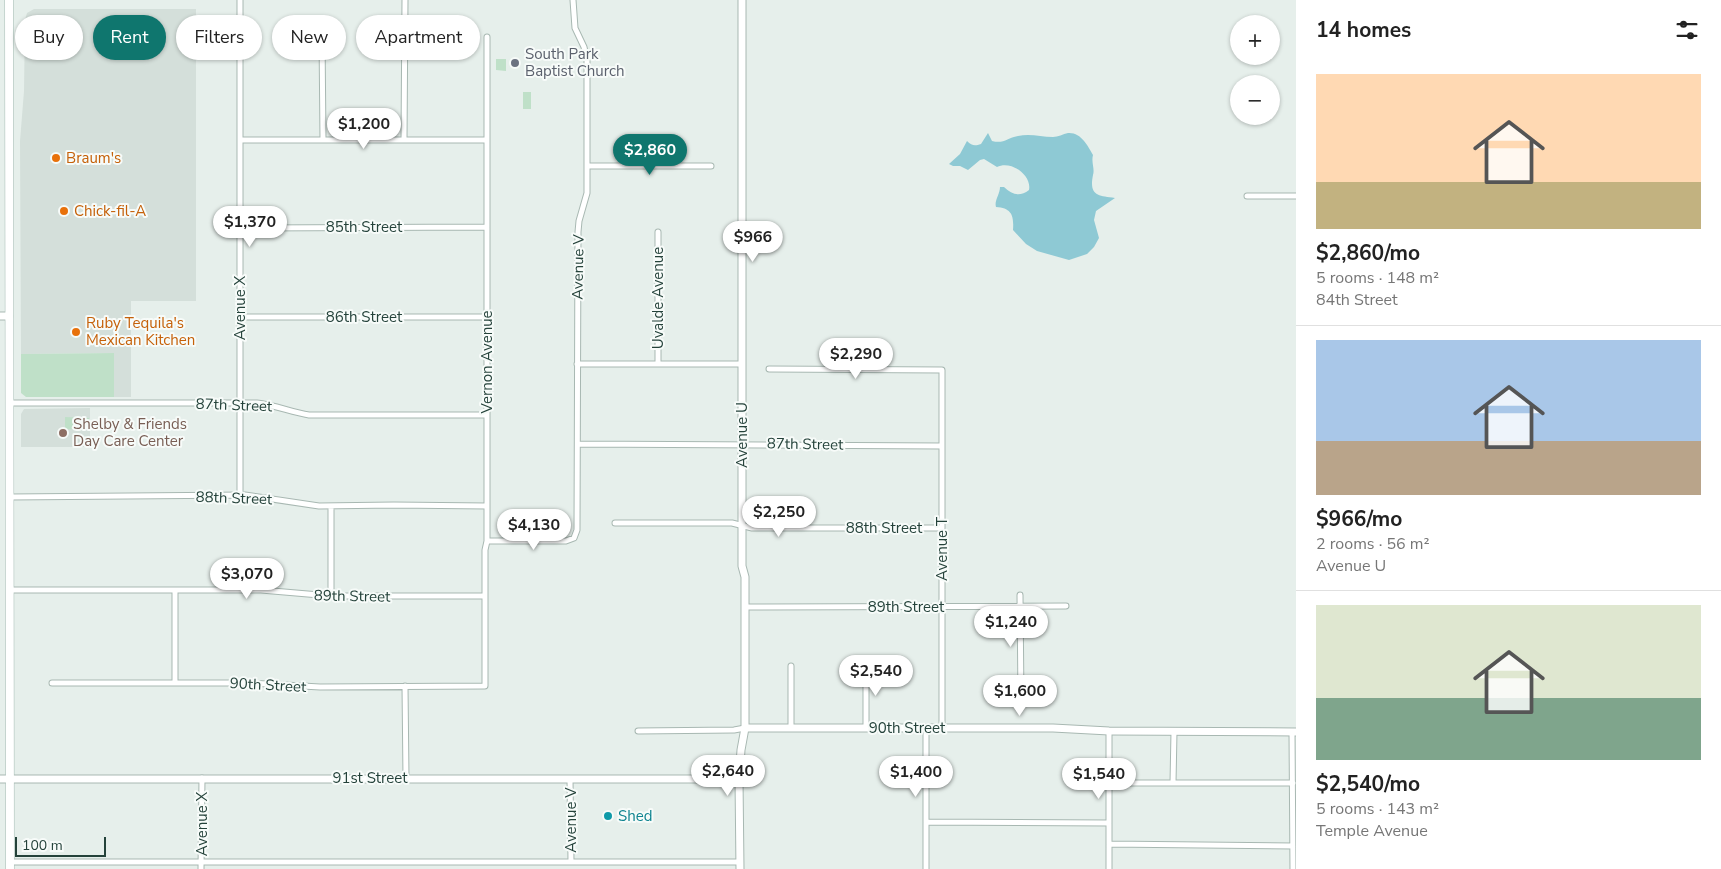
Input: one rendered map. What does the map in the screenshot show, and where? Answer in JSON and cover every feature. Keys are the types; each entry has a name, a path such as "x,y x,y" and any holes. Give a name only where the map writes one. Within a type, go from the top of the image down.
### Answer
{"main road":[{"path":"10,0 10,866"}],"street":[{"name":"Avenue X","path":"240,0 240,495"},
{"path":"404,140 405,0"},
{"name":"Avenue V","path":"487,541 566,541 574,538 577,530 578,232 579,221 588,193 588,166 587,53 575,28 573,0"},
{"name":"Avenue U","path":"740,865 739,779 745,728 746,606 745,576 742,566 742,0"},
{"name":"Vernon Avenue","path":"485,686 485,550 487,541 487,37"},
{"path":"322,60 323,140"},
{"path":"240,140 487,140"},
{"path":"588,166 711,166"},
{"path":"1247,196 1296,196"},
{"name":"85th Street","path":"240,228 487,227"},
{"name":"Uvalde Avenue","path":"658,232 658,364"},
{"path":"0,316 9,316"},
{"name":"86th Street","path":"240,317 487,317"},
{"path":"577,364 742,364"},
{"name":"Avenue T","path":"769,370 942,370 942,728"},
{"name":"87th Street","path":"10,403 257,403 273,405 309,415 487,415"},
{"name":"87th Street","path":"578,444 942,446"},
{"name":"88th Street","path":"10,497 240,495 275,498 300,504 331,506 487,506"},
{"path":"331,506 331,596"},
{"name":"88th Street","path":"616,523 732,524 752,528 942,528"},
{"name":"89th Street","path":"10,590 261,590 331,596 485,596"},
{"path":"175,590 175,683"},
{"path":"1020,595 1021,701"},
{"name":"89th Street","path":"746,606 1066,606"},
{"path":"791,666 791,728"},
{"path":"866,666 866,728"},
{"name":"90th Street","path":"52,683 250,682 320,687 485,686"},
{"path":"406,686 406,778"},
{"name":"90th Street","path":"638,731 734,730 745,728 1053,728 1109,731 1294,732"},
{"path":"926,728 926,869"},
{"path":"1108,869 1109,731"},
{"path":"1173,783 1174,732"},
{"path":"1293,869 1294,732"},
{"name":"Avenue X","path":"201,869 202,778"},
{"name":"91st Street","path":"0,779 739,779"},
{"name":"Avenue V","path":"570,779 571,862"},
{"path":"1109,783 1293,783"},
{"path":"926,822 1109,824"},
{"path":"1109,844 1293,846"},
{"path":"10,866 201,861 571,862 740,865"},
{"path":"407,862 407,869"}],"shaded area":[{"path":"34,9 196,9 196,15 176,15 176,60 196,60 196,301 131,301 131,397 114,397 113,353 21,354 20,141 24,60 83,60 83,15 26,15"},
{"path":"90,408 90,447 21,447 21,414 24,409"}],"green space":[{"path":"496,59 506,59 506,71 496,70"},
{"path":"523,92 531,92 531,109 523,109"},
{"path":"114,353 114,397 26,397 21,393 21,354"},
{"path":"65,417 89,418 89,430 88,425 82,425 82,430 65,429"}],"water":[{"path":"988,133 992,141 996,142 1022,135 1057,137 1068,133 1073,133 1084,140 1093,155 1093,191 1099,195 1115,198 1096,211 1094,220 1099,238 1087,254 1069,260 1037,251 1026,244 1013,230 1011,214 1006,209 996,207 996,202 1000,187 1004,187 1016,194 1022,194 1029,190 1027,179 1019,170 1003,165 997,167 984,159 968,170 949,164 960,154 967,141 974,145 981,144"}],"place":[{"name":"South Park Baptist Church","path":"515,63"},
{"name":"Braum's","path":"56,158"},
{"name":"Chick-fil-A","path":"64,211"},
{"name":"Ruby Tequila's Mexican Kitchen","path":"76,332"},
{"name":"Shelby & Friends Day Care Center","path":"63,433"},
{"name":"Shed","path":"608,816"}]}
